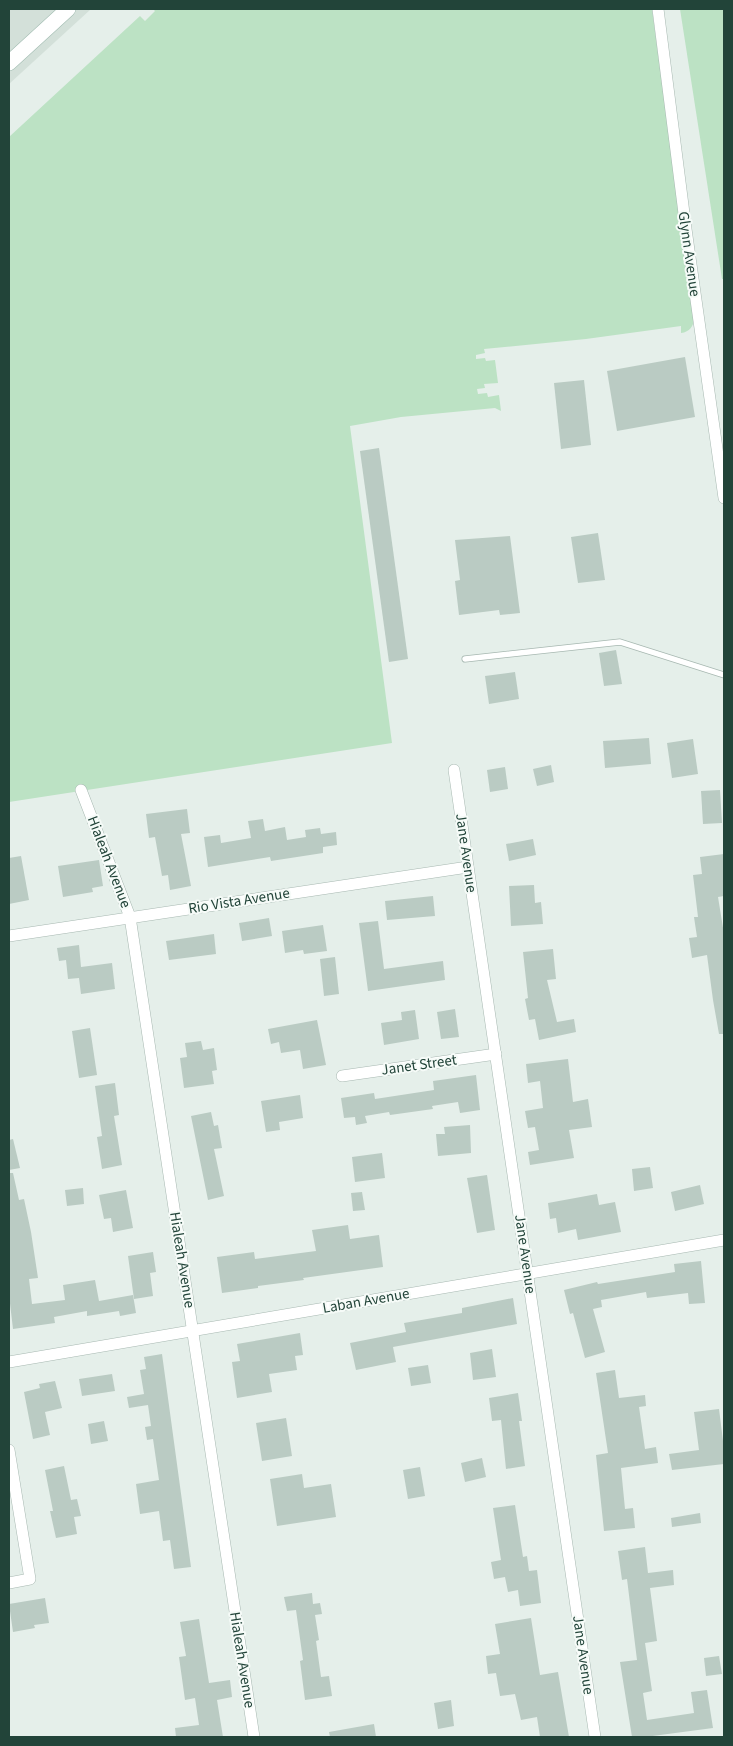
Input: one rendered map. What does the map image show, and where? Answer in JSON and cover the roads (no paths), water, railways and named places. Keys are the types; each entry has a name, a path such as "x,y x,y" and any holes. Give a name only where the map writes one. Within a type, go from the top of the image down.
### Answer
{"street":[{"path":"9,64 68,9"},
{"name":"Glynn Avenue","path":"658,9 686,230 724,498"},
{"name":"Jane Avenue","path":"454,770 595,1737"},
{"name":"Hialeah Avenue","path":"81,790 130,918 254,1737"},
{"name":"Rio Vista Avenue","path":"9,936 468,867"},
{"name":"Janet Street","path":"342,1076 496,1054"},
{"name":"Laban Avenue","path":"9,1362 724,1240"},
{"path":"9,1450 30,1579 9,1583"}],"lane":[{"path":"465,659 620,642 724,675"}]}
